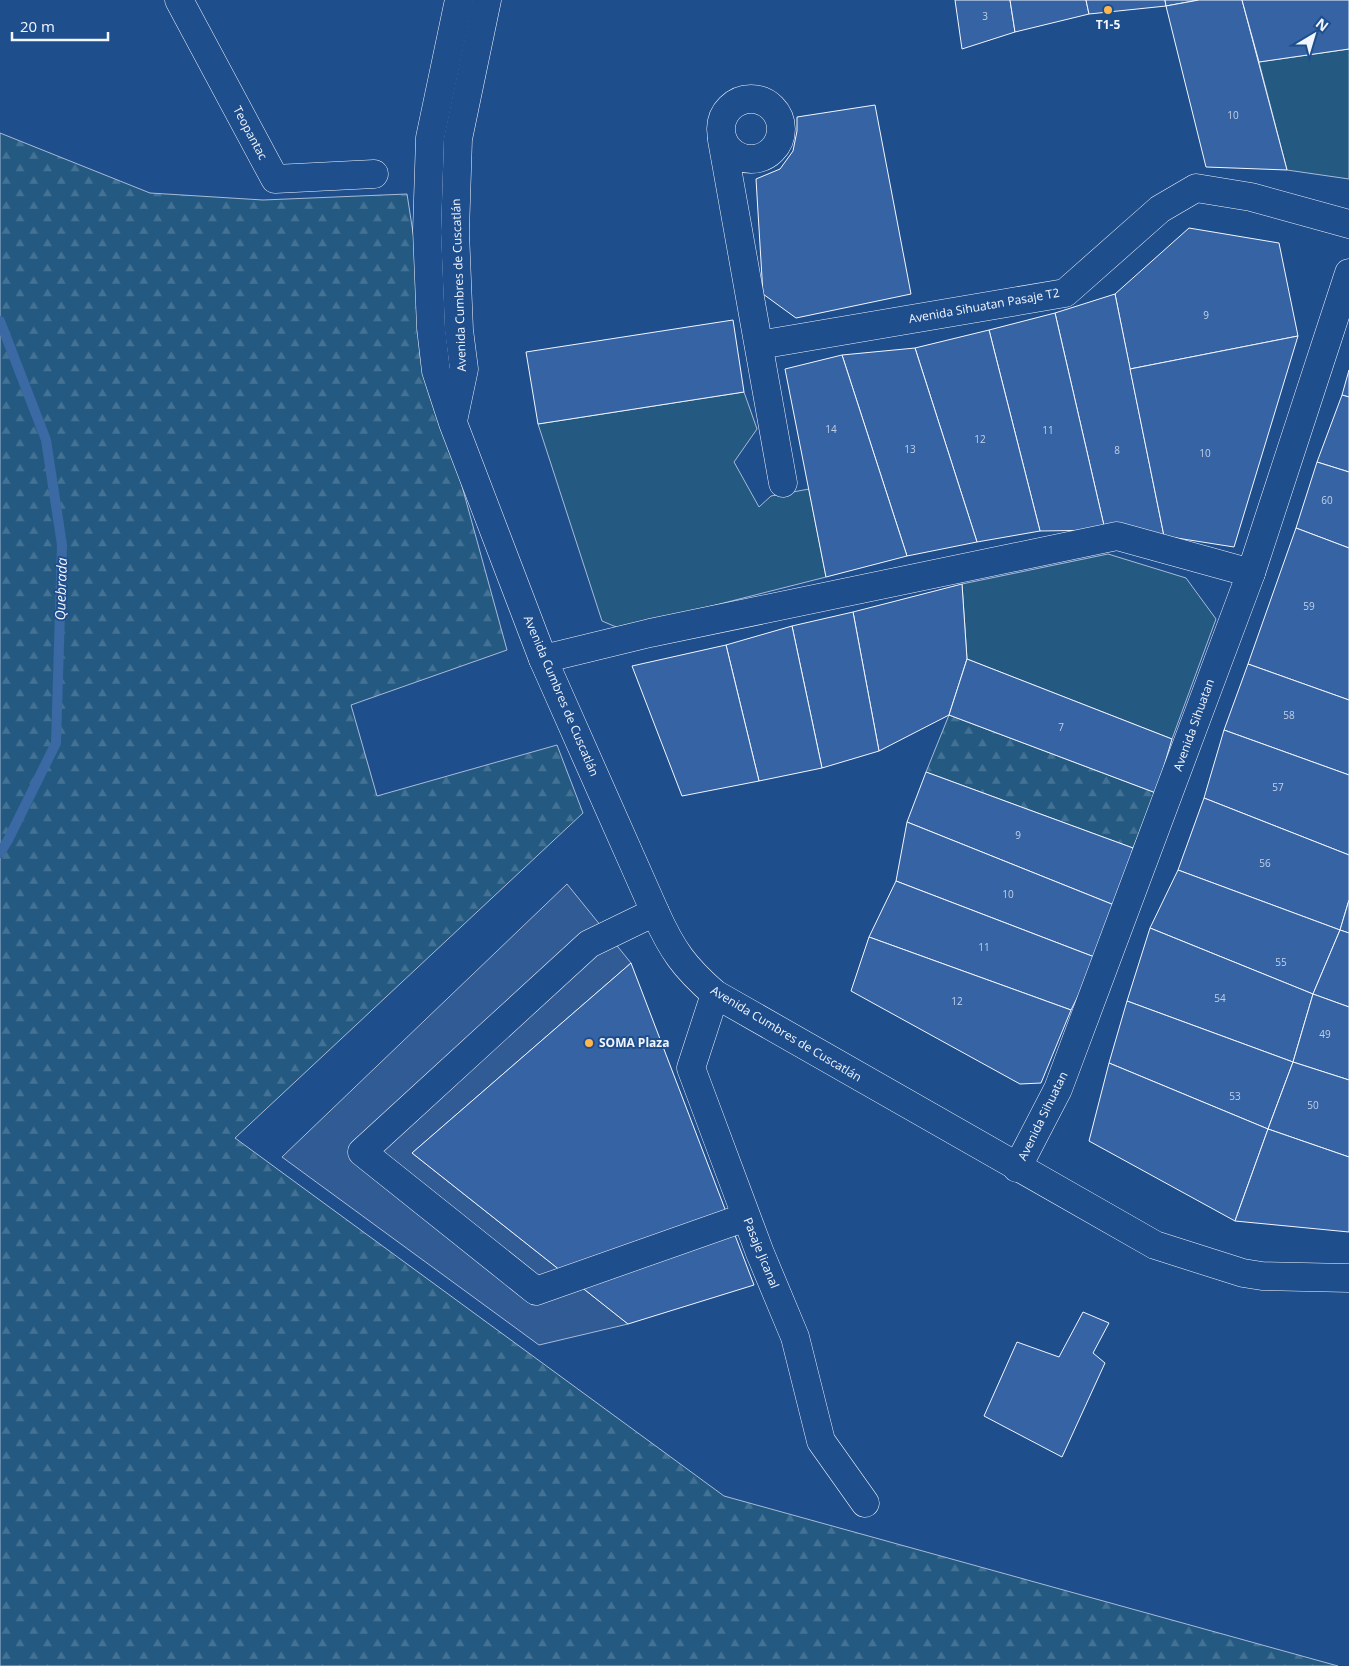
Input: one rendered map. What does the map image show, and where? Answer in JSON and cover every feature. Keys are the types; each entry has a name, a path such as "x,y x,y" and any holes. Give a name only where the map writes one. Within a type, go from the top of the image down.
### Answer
{"street":[{"name":"Teopantac","path":"179,0 275,179 374,174"},
{"name":"Avenida Cumbres de Cuscatlán","path":"459,0 430,138 427,230 431,328 436,371 453,423 543,660 667,939 677,955 696,977 715,994 1155,1246 1243,1273 1262,1276 1349,1278"},
{"name":"Avenida Cumbres de Cuscatlán","path":"453,423 464,369 459,330 454,232 458,140 487,0"},
{"path":"722,140 783,483"},
{"name":"Avenida Sihuatan Pasaje T2","path":"759,345 1065,292 1160,210 1196,188 1251,197 1349,224"},
{"name":"Avenida Sihuatan","path":"1017,1168 1058,1088 1250,574 1349,273"},
{"path":"543,660 650,633 1117,536 1250,574"},
{"path":"655,912 589,944 362,1152 536,1291 746,1217"},
{"name":"Pasaje Jicanal","path":"715,994 691,1068 746,1217 795,1337 820,1441 865,1503"}],"green space":[{"path":"1349,49 1349,179 1287,170 1259,62"},
{"path":"0,133 150,193 263,200 407,194 440,406 507,650 351,705 377,796 557,745 583,813 235,1138 724,1496 1338,1666 0,1666"},
{"path":"744,392 757,429 734,462 759,507 771,496 809,489 826,577 621,629 602,621 538,424"},
{"path":"1108,554 1186,578 1216,619 1172,739 967,659 962,584"},
{"path":"949,715 1156,793 1133,848 926,772"}],"shaded area":[{"path":"567,884 631,963 412,1153 628,1324 539,1345 282,1157"}],"building":[{"path":"955,0 1010,0 1015,32 962,49"},
{"path":"1010,0 1086,0 1089,14 1015,32"},
{"name":"T1-5","path":"1086,0 1165,0 1166,6 1089,14"},
{"path":"1165,0 1199,0 1166,6"},
{"path":"1199,0 1242,0 1287,170 1206,167 1166,6"},
{"path":"1242,0 1349,0 1349,49 1259,62"},
{"path":"875,105 911,294 796,318 763,294 756,179 780,169 793,151 797,131 797,117"},
{"path":"1189,228 1279,243 1298,336 1130,369 1115,294"},
{"path":"1115,294 1164,536 1105,530 1055,313"},
{"path":"1055,313 1105,530 1040,531 989,330"},
{"path":"733,320 744,392 538,424 526,352"},
{"path":"989,330 1040,531 977,542 915,348"},
{"path":"1298,336 1234,547 1164,536 1130,369"},
{"path":"915,348 977,542 907,556 842,355"},
{"path":"842,355 907,556 826,577 785,369"},
{"path":"1349,370 1349,397 1342,395"},
{"path":"1342,395 1349,397 1349,472 1317,462"},
{"path":"1317,462 1349,472 1349,548 1296,528"},
{"path":"1296,528 1349,548 1349,700 1248,664"},
{"path":"962,584 967,659 949,715 879,751 853,612"},
{"path":"853,612 879,751 822,768 792,626"},
{"path":"792,626 822,768 759,781 726,645"},
{"path":"726,645 759,781 682,796 632,666"},
{"path":"967,659 1172,739 1156,793 949,715"},
{"path":"1248,664 1349,700 1349,775 1224,730"},
{"path":"1224,730 1349,775 1349,855 1204,798"},
{"path":"926,772 1133,848 1119,907 907,822"},
{"path":"1204,798 1349,855 1349,900 1340,930 1178,870"},
{"path":"907,822 1119,907 1097,958 896,881"},
{"path":"1178,870 1340,930 1313,994 1150,928"},
{"path":"896,881 1097,958 1071,1010 869,937"},
{"path":"1349,900 1349,933 1340,930"},
{"path":"1150,928 1313,994 1293,1062 1127,1001"},
{"path":"1340,930 1349,933 1349,1007 1313,994"},
{"path":"869,937 1071,1010 1041,1083 1020,1084 851,991"},
{"path":"631,963 754,1285 628,1324 412,1153"},
{"path":"1313,994 1349,1007 1349,1080 1293,1062"},
{"path":"1127,1001 1293,1062 1268,1129 1109,1063"},
{"path":"1293,1062 1349,1080 1349,1157 1268,1129"},
{"path":"1109,1063 1268,1129 1235,1221 1089,1141"},
{"path":"1268,1129 1349,1157 1349,1232 1235,1221"},
{"path":"1083,1312 1109,1323 1093,1353 1105,1363 1062,1457 984,1416 1017,1342 1059,1357"}],"waterway":[{"name":"Quebrada","path":"0,321 46,440 62,545 56,743 0,853"}],"place":[{"name":"T1-5","path":"1108,10"},
{"name":"SOMA Plaza","path":"589,1043"}]}
